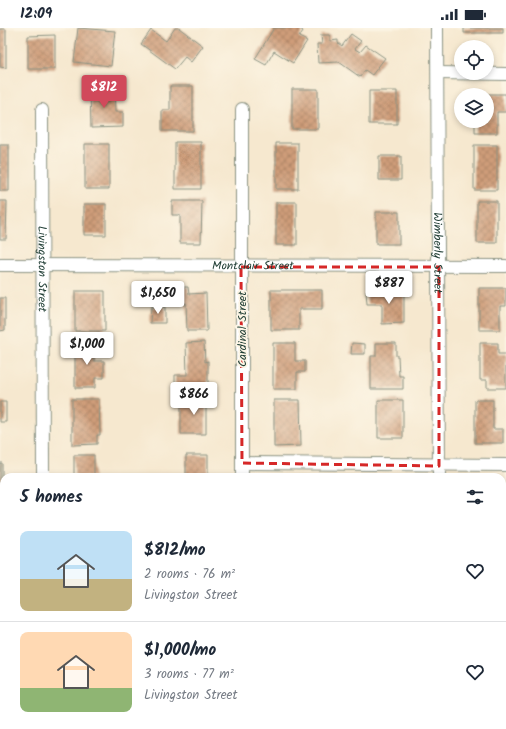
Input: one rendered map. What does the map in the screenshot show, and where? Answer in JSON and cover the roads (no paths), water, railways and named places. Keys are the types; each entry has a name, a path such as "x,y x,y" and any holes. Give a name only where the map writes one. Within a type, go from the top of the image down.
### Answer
{"street":[{"name":"Wimberly Street","path":"437,28 439,471"},
{"path":"438,73 506,74"},
{"name":"Cardinal Street","path":"242,109 242,473"},
{"name":"Livingston Street","path":"42,110 43,473"},
{"name":"Montclair Street","path":"0,265 506,266"},
{"path":"242,463 439,471 506,465"}]}
